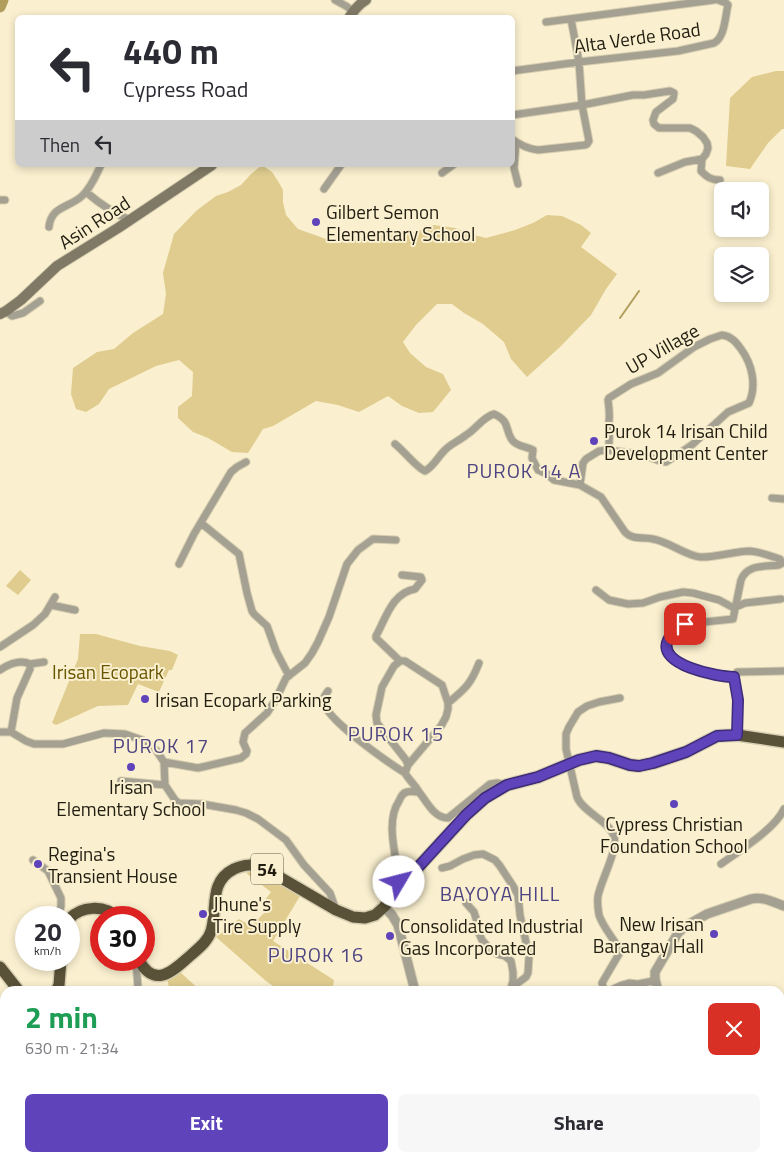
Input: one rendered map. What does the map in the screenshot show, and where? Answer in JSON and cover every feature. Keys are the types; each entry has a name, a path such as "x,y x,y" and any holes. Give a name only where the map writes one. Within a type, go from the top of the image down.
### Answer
{"highway":[{"name":"54","path":"146,971 158,975 169,974 206,941 211,931 217,888 229,872 244,865 255,865 264,868 336,910 353,917 365,918 375,915 384,908 400,887 466,815 485,798 507,785 538,777 579,760 596,756 630,765 646,765 686,752 717,736 737,735 784,742"},
{"path":"0,967 14,986"},
{"path":"58,986 61,971"}],"main road":[{"path":"351,14 366,0"},
{"name":"Asin Road","path":"3,312 21,300 57,266 209,167"}],"street":[{"path":"335,0 346,6 351,14"},
{"path":"546,22 714,0"},
{"name":"Alta Verde Road","path":"515,71 678,51 714,43 721,36 728,5 718,0"},
{"path":"515,141 531,149 538,150 587,144 589,141 582,105 579,62 571,19"},
{"path":"515,115 670,91 674,93 673,99 656,112 653,120 654,124 659,128 685,128 696,131 703,136 708,148 702,159 701,170 712,180 720,180"},
{"path":"658,173 684,162 702,159"},
{"path":"49,227 53,214 77,200 86,192 100,167"},
{"path":"324,190 340,167"},
{"path":"442,173 450,167"},
{"path":"514,167 518,184"},
{"path":"86,192 106,208 130,220"},
{"path":"3,312 12,316 19,314 40,301"},
{"name":"UP Village","path":"722,334 732,338 746,356 752,372 752,392 748,403 728,412 693,444 666,462 644,455 608,450 610,440 609,398 631,384 658,373 694,347 710,339 722,334"},
{"path":"395,444 420,469 425,471 433,466 449,446 494,414 505,421 512,440 520,446 533,450 532,458 538,470 554,480 580,484 601,497 628,536 663,542 697,557 749,551 780,559 783,563 779,565 752,568 746,572 740,580 733,619 685,624 680,626 668,639 666,648 669,654 687,668 734,677"},
{"path":"580,484 583,463 586,459 598,451 608,450"},
{"path":"179,564 194,534 231,472 246,462"},
{"path":"772,498 784,499"},
{"path":"201,523 239,554 252,611 268,626 276,651 289,676"},
{"path":"164,762 198,768 244,756 246,751 243,742 245,733 267,713 283,684 289,676 305,663 318,642 329,617 344,571 352,557 373,539 396,540"},
{"path":"402,575 421,577 422,580 416,590 409,591 393,602 376,638 400,660 405,661 442,685 448,703 446,717 441,726 407,769"},
{"path":"596,590 609,600 628,604 643,603 683,592 719,600 732,607 781,599"},
{"path":"0,647 33,625 45,614 55,597"},
{"path":"51,605 75,610"},
{"path":"400,660 394,666 382,687 377,707 377,723 406,760 408,778 436,814 441,818 448,818 490,784 507,785"},
{"path":"0,670 13,663 26,662 30,664 44,662"},
{"path":"448,703 473,678 479,663"},
{"path":"11,732 17,698 30,669 30,664"},
{"path":"737,735 738,700 734,677 737,672 784,671"},
{"path":"328,691 323,700 326,709 346,730 407,769"},
{"path":"603,986 602,983 618,954 619,948 603,924 597,906 598,896 613,853 614,837 611,831 580,804 566,748 566,734 578,712 587,706 620,698"},
{"path":"0,732 11,732 30,743 42,744 64,744 104,733 125,734 142,740 156,750 164,762 165,785 171,797 179,803 212,805 246,813 258,819 286,840 304,865 330,893 336,910"},
{"path":"121,781 165,785"},
{"path":"400,887 392,833 392,819 396,804 403,794 406,792 419,792"},
{"path":"721,864 756,839 780,816 784,809"},
{"path":"442,868 474,855 483,854 495,860 513,886 518,895 520,915 529,956 528,973 526,977 514,986"},
{"path":"33,860 48,870 61,898 61,906"},
{"path":"620,986 629,983 638,984 653,981 657,969 678,933 698,919 757,898 770,900 784,906"},
{"path":"466,903 474,912 482,940 497,954 506,956 511,961 513,981 511,986"},
{"path":"384,908 392,915 398,925 414,986"},
{"path":"138,971 138,986"},
{"path":"655,976 657,986"}],"green space":[{"path":"784,71 784,129 768,143 750,169 726,166 730,98 752,77"},
{"path":"260,167 265,167 272,172 283,190 286,215 298,229 337,243 368,237 416,232 434,225 455,228 486,238 515,230 547,215 562,216 581,225 591,233 581,247 617,274 591,315 527,377 511,359 504,342 483,324 452,304 437,304 416,325 403,342 410,353 426,367 443,374 451,390 433,412 419,413 402,406 388,396 359,412 338,405 316,401 273,426 263,429 248,453 232,452 208,438 193,432 178,418 178,407 192,396 193,372 179,360 156,366 109,389 99,404 86,412 76,409 71,394 73,368 97,352 114,349 133,333 163,314 166,294 163,273 174,234 196,211 216,196 241,185"},
{"path":"20,570 31,580 18,595 6,586"},
{"name":"Irisan Ecopark","path":"80,634 96,634 140,646 170,651 178,655 172,670 169,670 159,692 138,684 128,705 98,706 56,725 52,723 78,659"},
{"path":"253,871 300,896 273,941 334,980 333,986 273,986 216,937 239,919 251,926 265,912 262,904 271,892 246,873"},
{"path":"180,972 195,986 169,986 167,979"}],"waterway":[{"path":"0,7 3,0"},
{"path":"620,318 639,291"}],"place":[{"name":"Gilbert Semon Elementary School","path":"316,222"},
{"name":"Purok 14 Irisan Child Development Center","path":"594,441"},
{"name":"Irisan Ecopark Parking","path":"145,699"},
{"name":"Irisan Elementary School","path":"131,767"},
{"name":"Cypress Christian Foundation School","path":"674,804"},
{"name":"Regina's Transient House","path":"38,864"},
{"name":"Jhune's Tire Supply","path":"203,914"},
{"name":"New Irisan Barangay Hall","path":"714,934"},
{"name":"Consolidated Industrial Gas Incorporated","path":"390,936"}],"district":[{"name":"PUROK 14 A","path":"524,470"},
{"name":"PUROK 15","path":"396,733"},
{"name":"PUROK 17","path":"161,745"},
{"name":"BAYOYA HILL","path":"500,893"},
{"name":"PUROK 16","path":"316,954"}],"route":[{"path":"399,882 400,887 466,815 485,798 507,785 538,777 579,760 596,756 630,765 639,766 653,763 686,752 717,736 737,735 738,700 734,677 687,668 676,661 666,648 671,635 680,626 685,624"}]}
